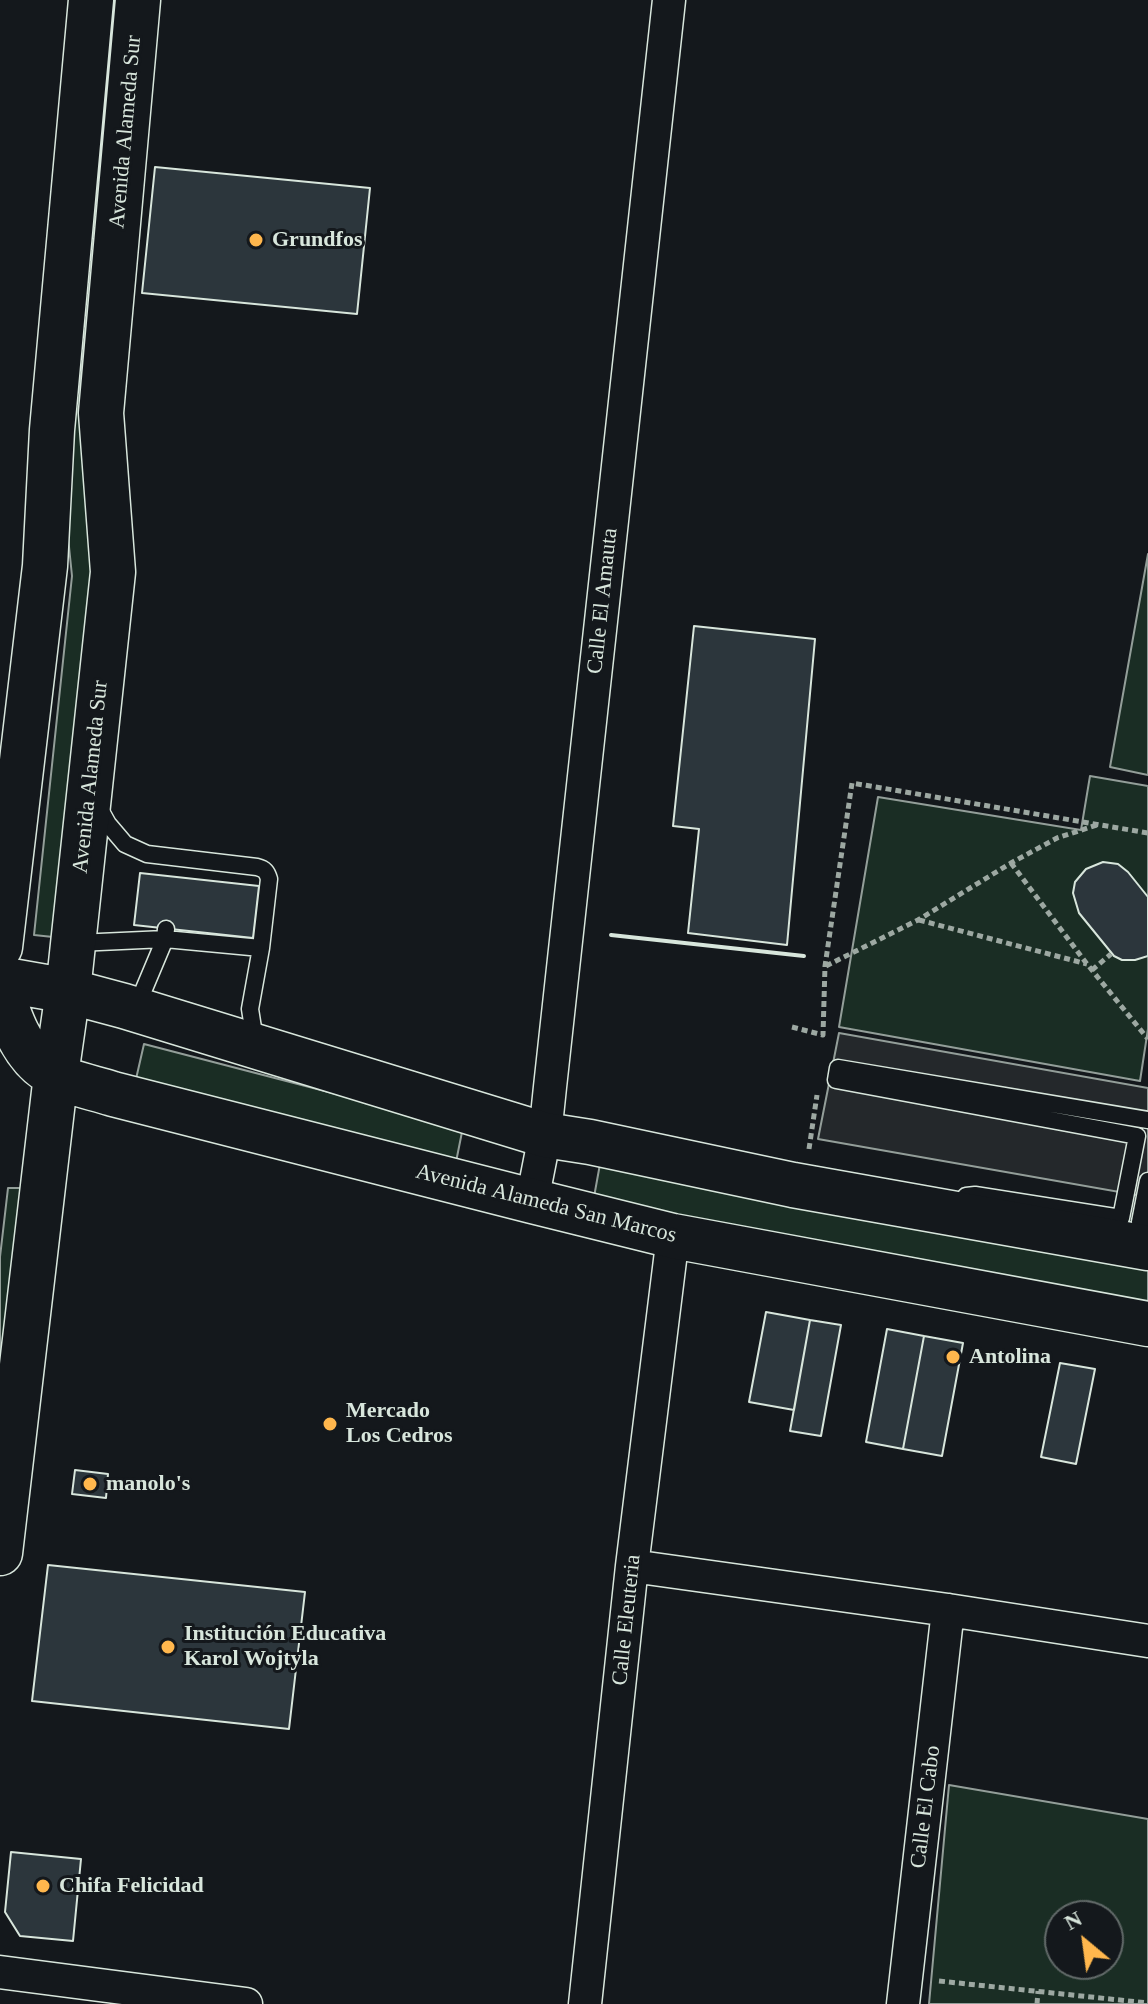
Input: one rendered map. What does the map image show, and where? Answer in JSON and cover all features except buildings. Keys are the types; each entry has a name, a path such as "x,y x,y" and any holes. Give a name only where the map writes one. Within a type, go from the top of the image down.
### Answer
{"main road":[{"path":"0,947 45,566 52,430 91,0"},
{"name":"Avenida Alameda Sur","path":"0,1553 68,991 113,572 101,413 138,0"},
{"path":"0,979 68,991 135,1009 545,1135 793,1185 1148,1248"},
{"name":"Avenida Alameda San Marcos","path":"0,988 15,1028 37,1063 56,1075 113,1094 673,1236 1148,1324"}],"street":[{"name":"Calle El Amauta","path":"532,1201 545,1135 669,0"},
{"name":"Calle Eleuteria","path":"585,2004 632,1566 673,1236"},
{"path":"632,1566 1148,1641"},
{"name":"Calle El Cabo","path":"904,1990 948,1610"},
{"path":"0,1972 246,2004"}],"lane":[{"path":"90,793 108,824 125,844 147,854 264,869 269,879 250,1009 253,1028 270,1050"},
{"path":"172,876 174,857"},
{"path":"71,943 166,934 261,948"},
{"path":"135,1009 166,934"},
{"path":"903,1204 975,1195 1121,1218 1137,1136 836,1080 838,1068 1148,1120"},
{"path":"1148,1181 1140,1222 1148,1224"}],"path":[{"path":"822,1049 825,966 852,783 1148,833"},
{"path":"825,966 918,920 1057,838 1102,824"},
{"path":"1011,863 1148,1039"},
{"path":"918,920 1087,964"},
{"path":"1092,970 1111,954"},
{"path":"792,1027 823,1035"},
{"path":"809,1149 817,1093"},
{"path":"904,1990 1038,1991 1148,2003"},
{"path":"1037,2004 1038,1991"}],"green space":[{"path":"102,0 120,0 80,386 95,574 53,937 34,935 72,576 56,420"},
{"path":"1148,554 1148,775 1110,767"},
{"path":"1090,776 1148,786 1148,1029 1140,1081 839,1027 878,797 1081,830"},
{"path":"144,1044 463,1127 456,1162 136,1079"},
{"path":"600,1164 1148,1268 1148,1303 678,1219 594,1197"},
{"path":"8,1188 23,1188 0,1396 0,1257"},
{"path":"949,1785 1148,1819 1148,2004 929,2004"}],"shaded area":[{"path":"839,1033 1148,1088 1148,1197 818,1139"}],"wall":[{"path":"611,935 804,956"}],"place":[{"name":"Grundfos","path":"256,240"},
{"name":"Antolina","path":"953,1357"},
{"name":"Mercado Los Cedros","path":"330,1424"},
{"name":"manolo's","path":"90,1484"},
{"name":"Institución Educativa Karol Wojtyla","path":"168,1647"},
{"name":"Chifa Felicidad","path":"43,1886"}]}
